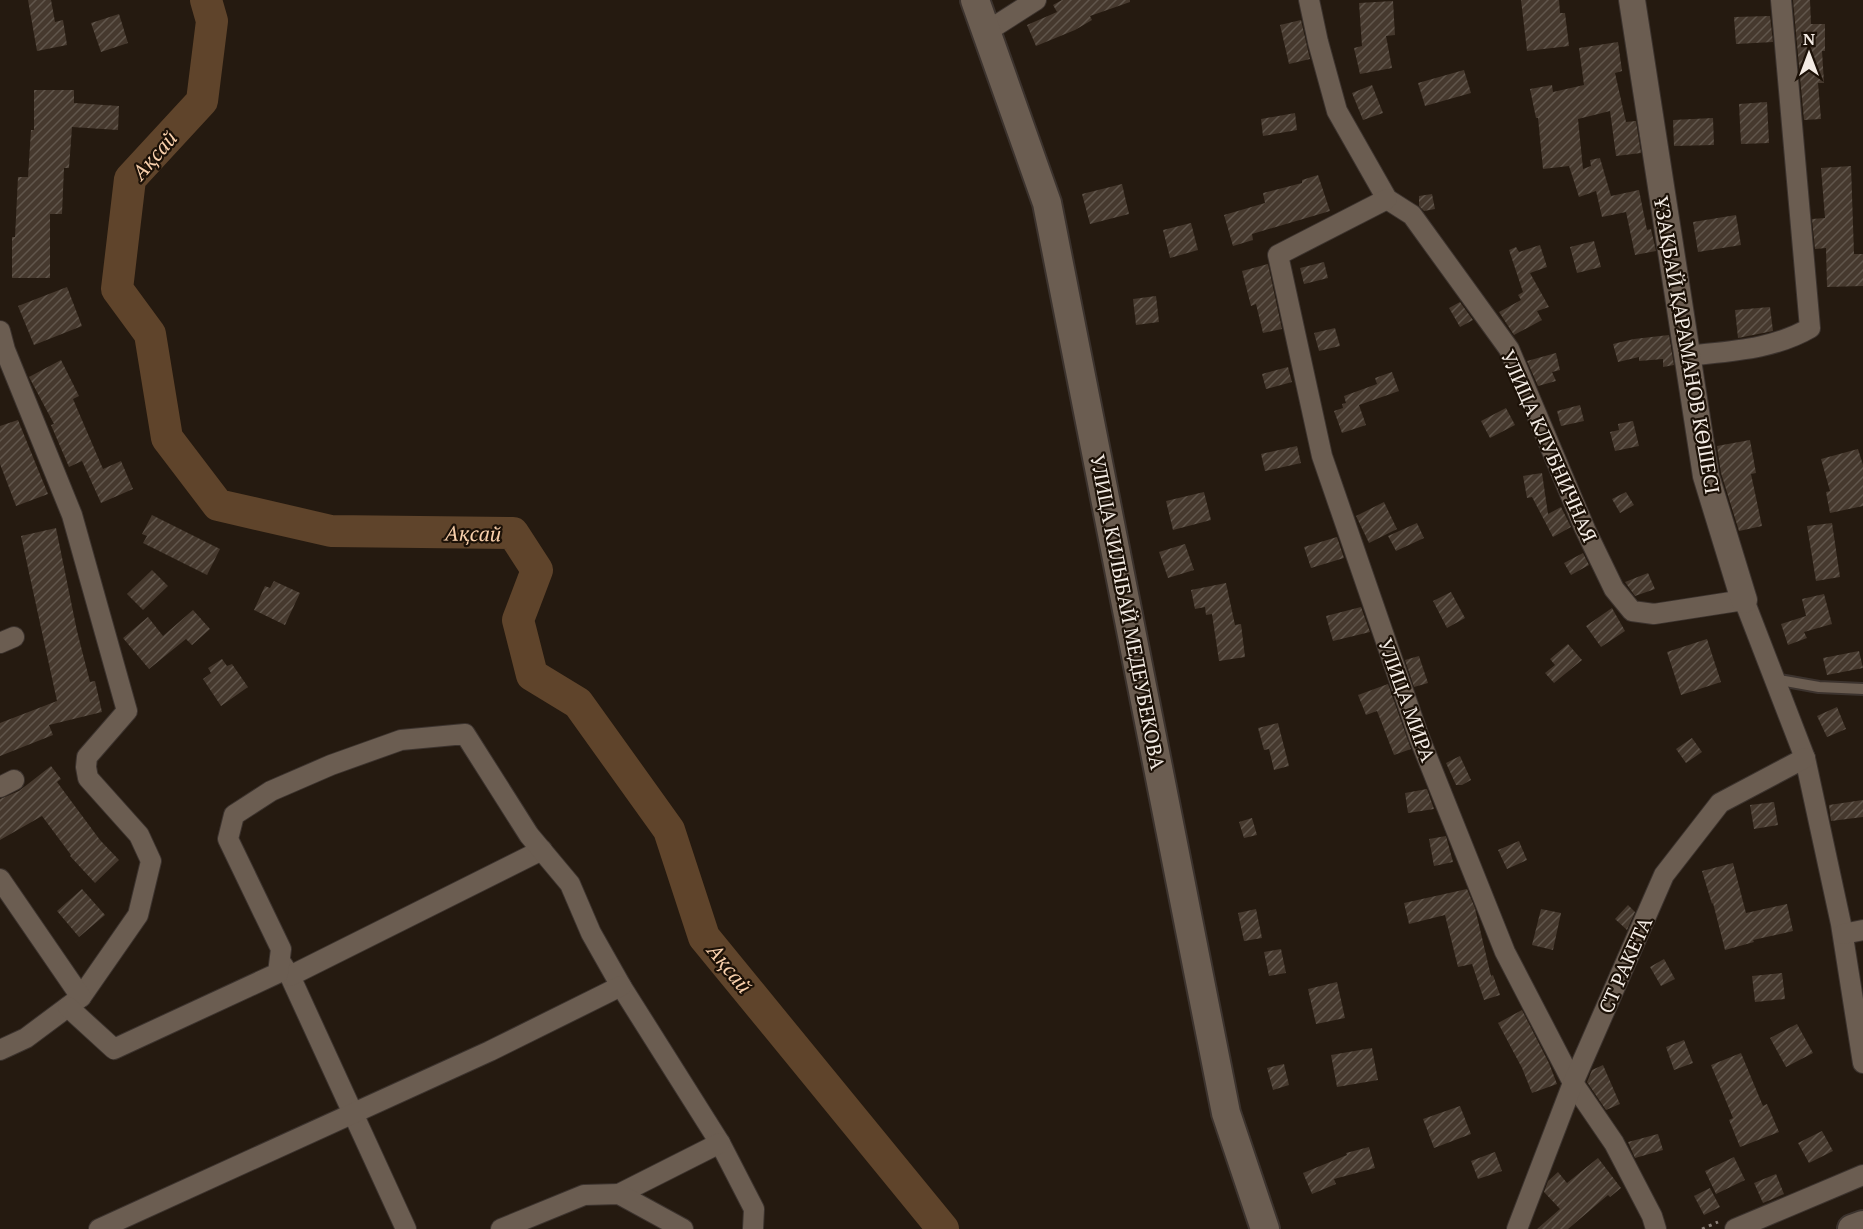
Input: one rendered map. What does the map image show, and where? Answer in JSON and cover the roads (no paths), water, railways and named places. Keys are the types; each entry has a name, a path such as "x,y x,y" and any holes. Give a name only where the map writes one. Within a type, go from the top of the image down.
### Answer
{"main road":[{"name":"УЛИЦА КИЛЫБАЙ МЕДЕУБЕКОВА","path":"975,0 1047,203 1226,1113 1265,1229"},
{"path":"1852,1229 1863,1225"}],"street":[{"path":"986,32 1036,0"},
{"name":"УЛИЦА КЛУБНИЧНАЯ","path":"1309,0 1337,111 1387,199 1412,215 1509,349 1585,529 1614,589 1632,611 1654,614 1744,600"},
{"name":"ҰЗАҚБАЙ ҚАРАМАНОВ КӨШЕСІ","path":"1632,0 1706,476 1744,600 1805,758 1842,929 1863,1063"},
{"path":"1687,356 1758,347 1792,338 1809,328 1780,0"},
{"name":"УЛИЦА МИРА","path":"1387,199 1278,255 1322,456 1419,737 1505,952 1573,1083 1614,1143 1652,1216 1656,1229"},
{"path":"0,331 5,350 72,515 127,711 87,757 88,778 140,835 151,861 138,915 75,1002 26,1038 0,1050"},
{"path":"406,1229 285,968 281,949 228,839 234,815 271,791 331,765 400,740 465,734 512,809 570,884 591,933 621,986 720,1143 754,1209 753,1229"},
{"name":"СТ РАКЕТА","path":"1516,1229 1573,1083 1664,875 1720,803 1805,758"},
{"path":"0,879 75,1002 114,1049 542,850"},
{"path":"1842,929 1863,930"},
{"path":"99,1229 490,1051 621,986"},
{"path":"501,1229 584,1195 619,1194 720,1143"},
{"path":"1735,1229 1771,1222 1863,1175"},
{"path":"619,1194 683,1229"}],"lane":[{"path":"1774,679 1819,687 1863,689"}],"waterway":[{"name":"Ақсай","path":"206,0 212,21 202,101 130,179 117,289 150,334 167,438 218,505 331,531 513,533 537,570 518,620 532,675 578,703 669,830 704,937 943,1229"}]}
